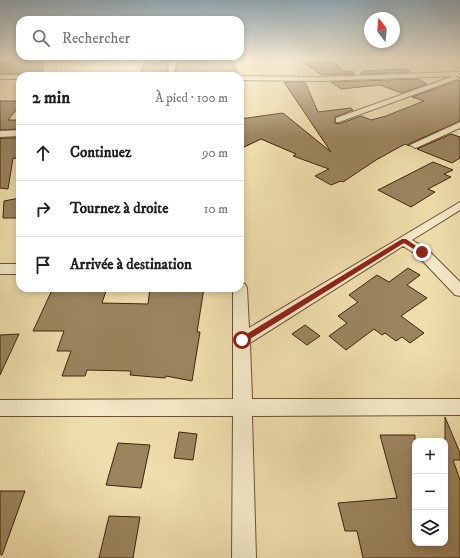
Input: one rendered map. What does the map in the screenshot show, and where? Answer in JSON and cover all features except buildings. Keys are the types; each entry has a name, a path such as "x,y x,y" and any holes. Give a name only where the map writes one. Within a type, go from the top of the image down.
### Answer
{"street":[{"path":"339,120 433,85"},
{"path":"415,145 460,125"},
{"path":"0,134 16,134"},
{"path":"242,340 460,205"},
{"path":"404,241 422,252 460,292"},
{"path":"0,269 16,269"},
{"path":"240,292 244,558"},
{"path":"0,408 243,409 460,407"}],"route":[{"path":"242,340 404,241 422,252"}]}
